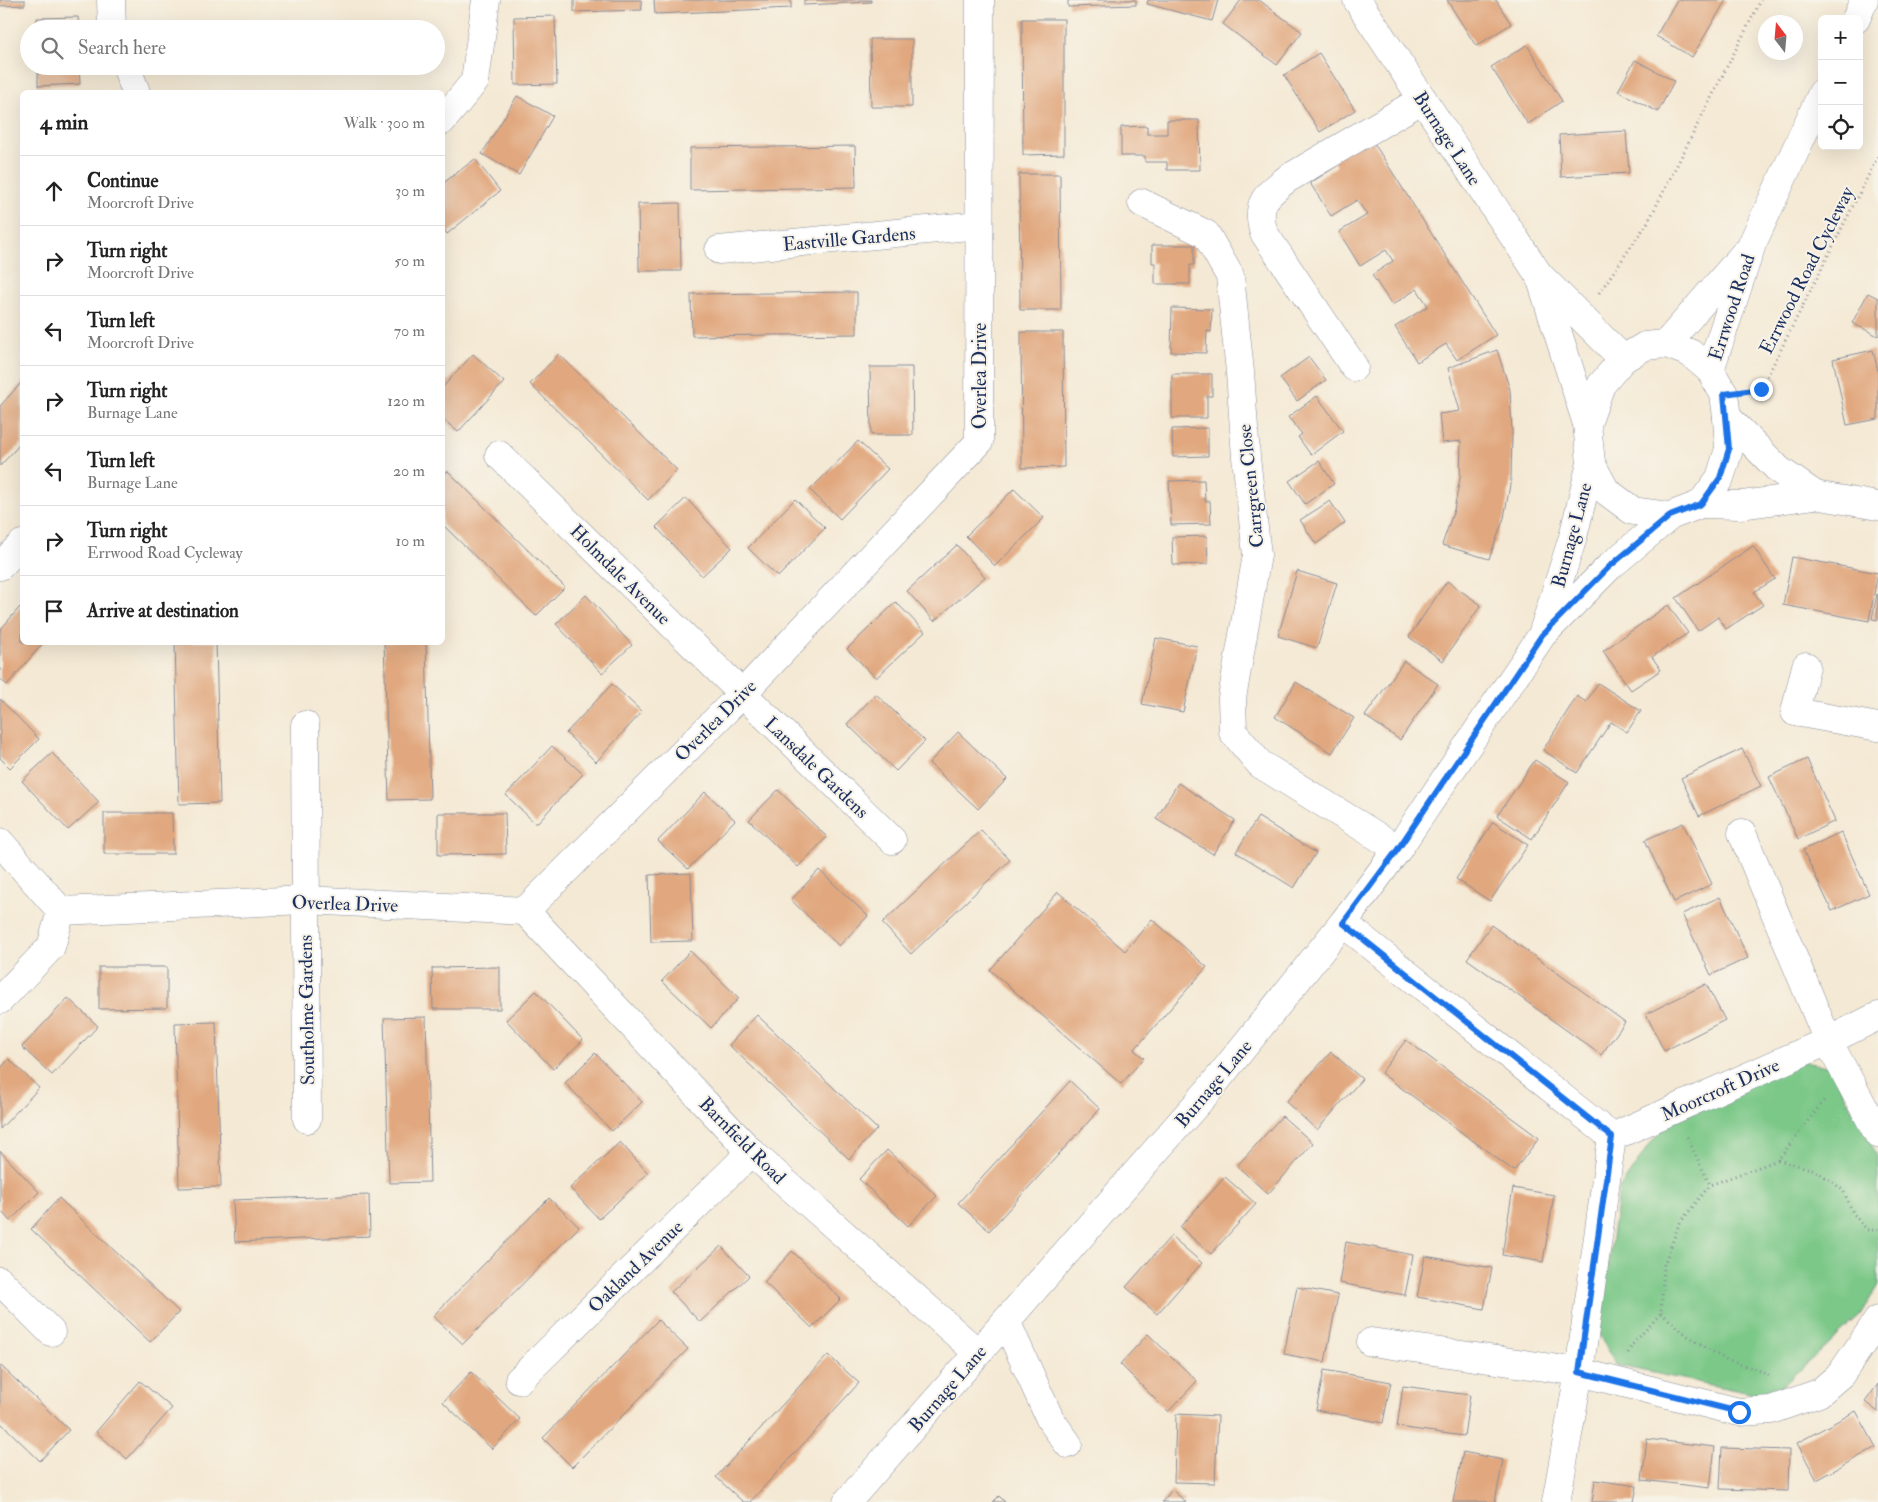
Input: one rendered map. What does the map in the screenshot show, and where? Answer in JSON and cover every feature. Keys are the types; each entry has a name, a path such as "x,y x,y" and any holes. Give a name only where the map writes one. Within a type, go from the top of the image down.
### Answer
{"street":[{"path":"111,0 112,20"},
{"path":"445,117 475,81 486,0"},
{"name":"Overlea Drive","path":"62,911 305,900 525,911 742,694 980,442 980,0"},
{"name":"Burnage Lane","path":"1357,0 1539,275"},
{"path":"1858,15 1864,0"},
{"path":"1873,0 1878,3"},
{"path":"129,75 135,90"},
{"path":"1354,367 1264,234 1260,219 1260,208 1272,191 1288,179 1423,99"},
{"name":"Errwood Road","path":"1710,370 1752,244 1818,102"},
{"name":"Carrgreen Close","path":"1142,203 1206,234 1230,276 1240,372 1246,457 1257,555 1232,698 1233,732 1260,764 1398,849"},
{"name":"Eastville Gardens","path":"719,250 979,225"},
{"name":"Errwood Road","path":"1666,344 1752,244"},
{"path":"1539,275 1623,359"},
{"path":"1539,275 1587,424"},
{"name":"Burnage Lane","path":"847,1502 1209,1090 1343,923 1398,849 1542,635 1609,567 1670,516 1701,504 1720,478 1729,449 1726,406 1710,370 1690,353 1666,344 1645,346 1623,359 1601,385 1587,424 1590,463 1572,537 1542,635"},
{"path":"1726,406 1779,470 1816,495"},
{"name":"Holmdale Avenue","path":"500,455 742,694"},
{"name":"Burnage Lane","path":"1590,463 1606,491 1634,511 1670,516"},
{"path":"1701,504 1741,505 1816,495 1878,506"},
{"path":"0,566 20,546"},
{"path":"1806,666 1795,712 1878,727"},
{"name":"Lansdale Gardens","path":"742,694 892,840"},
{"name":"Southolme Gardens","path":"305,724 307,1119"},
{"path":"1742,833 1828,1040 1878,1134"},
{"path":"0,842 62,911 51,947 0,1000"},
{"name":"Barnfield Road","path":"525,911 751,1152 978,1353"},
{"path":"1343,923 1612,1137 1579,1372 1556,1502"},
{"name":"Moorcroft Drive","path":"1612,1137 1878,1016"},
{"name":"Oakland Avenue","path":"519,1380 751,1152"},
{"path":"0,1282 51,1332"},
{"path":"1371,1342 1579,1372 1739,1412 1771,1410 1819,1393 1842,1374 1878,1320"},
{"path":"1006,1321 1050,1419 1068,1444"}],"path":[{"path":"1582,318 1648,222 1761,0"},
{"name":"Errwood Road Cycleway","path":"1726,406 1761,389 1878,156"},
{"path":"1616,1382 1632,1345 1661,1314 1664,1264 1679,1224 1710,1185 1778,1160 1819,1108 1844,1070"},
{"path":"1674,1110 1710,1185"},
{"path":"1778,1160 1815,1170 1842,1190 1853,1213 1867,1230 1878,1230"},
{"path":"1661,1314 1688,1336 1726,1360 1756,1369 1803,1399"}],"green space":[{"path":"1797,1059 1830,1067 1878,1157 1878,1285 1860,1316 1769,1397 1615,1365 1598,1332 1619,1189 1666,1124"}],"building":[{"path":"0,0 25,0 25,5 0,6"},
{"path":"574,0 641,0 642,10 574,12"},
{"path":"654,0 791,0 791,8 655,14"},
{"path":"804,0 871,0 871,2 804,5"},
{"path":"1068,0 1136,0 1136,5 1068,7"},
{"path":"1148,0 1218,0 1212,21 1147,4"},
{"path":"1241,0 1259,0 1302,32 1277,65 1223,24"},
{"path":"1447,0 1496,0 1511,24 1476,46"},
{"path":"1677,0 1726,0 1692,57 1656,36"},
{"path":"555,16 557,84 515,85 514,17"},
{"path":"78,17 78,20 37,20 37,18"},
{"path":"1022,19 1064,19 1064,154 1023,155"},
{"path":"870,39 912,39 912,107 871,107"},
{"path":"1527,45 1562,101 1528,124 1491,67"},
{"path":"1319,53 1355,110 1320,132 1284,75"},
{"path":"1635,60 1674,81 1658,112 1618,91"},
{"path":"38,75 80,75 80,84 38,86"},
{"path":"517,96 553,116 519,175 482,154"},
{"path":"1167,120 1199,120 1200,170 1167,170 1167,162 1145,162 1145,156 1121,156 1121,127 1147,126 1147,134 1167,134"},
{"path":"1626,131 1629,173 1561,177 1559,135"},
{"path":"1370,137 1496,335 1457,360 1446,344 1417,362 1395,327 1428,306 1417,289 1392,305 1372,275 1393,261 1386,250 1360,266 1339,232 1367,215 1357,200 1331,216 1310,183 1337,166 1333,160"},
{"path":"855,146 856,187 690,190 690,148"},
{"path":"475,159 500,191 447,234 445,231 445,182"},
{"path":"1019,174 1060,174 1061,310 1020,310"},
{"path":"680,203 681,271 639,271 638,204"},
{"path":"1152,245 1194,245 1194,265 1190,265 1190,284 1155,284 1155,263 1152,263"},
{"path":"857,292 857,334 692,336 691,294"},
{"path":"1868,293 1878,298 1878,336 1852,323"},
{"path":"1172,308 1212,309 1211,332 1207,331 1206,353 1171,352"},
{"path":"1021,332 1063,332 1064,467 1022,468"},
{"path":"1497,350 1510,390 1512,432 1511,479 1504,518 1489,559 1442,545 1454,510 1460,478 1461,441 1442,443 1439,414 1460,411 1448,368"},
{"path":"1873,350 1878,371 1878,419 1847,425 1833,359"},
{"path":"473,354 504,382 458,432 445,421 445,385"},
{"path":"559,354 677,470 648,500 530,384"},
{"path":"1309,357 1326,380 1297,401 1280,378"},
{"path":"870,367 912,367 913,435 871,435"},
{"path":"1172,374 1212,374 1212,396 1207,396 1207,418 1172,418"},
{"path":"20,384 20,444 0,466 0,406"},
{"path":"1317,396 1343,431 1311,455 1298,437 1302,434 1288,417"},
{"path":"1208,428 1208,456 1173,457 1172,429"},
{"path":"858,441 888,469 840,519 810,490"},
{"path":"1319,461 1334,484 1305,504 1289,481"},
{"path":"448,471 565,587 536,616 445,527 445,474"},
{"path":"1204,480 1205,501 1210,501 1211,524 1171,525 1169,481"},
{"path":"1014,489 1044,518 995,566 966,536"},
{"path":"686,498 732,548 702,576 656,527"},
{"path":"795,499 825,528 778,577 748,548"},
{"path":"1330,501 1345,523 1316,544 1300,520"},
{"path":"1207,536 1208,564 1173,565 1172,537"},
{"path":"957,545 985,577 934,621 907,591"},
{"path":"1753,546 1775,579 1754,592 1763,605 1726,629 1718,617 1698,631 1676,598"},
{"path":"1792,557 1878,573 1869,621 1783,605"},
{"path":"1297,571 1337,583 1317,648 1278,636"},
{"path":"1447,581 1481,605 1443,661 1409,637"},
{"path":"1878,594 1878,620 1872,619"},
{"path":"586,595 632,645 602,673 556,624"},
{"path":"896,602 925,632 876,678 847,649"},
{"path":"1668,605 1688,633 1652,657 1661,670 1631,690 1603,651"},
{"path":"20,607 20,645 41,645 7,685 0,679 0,630"},
{"path":"1156,638 1197,646 1183,712 1142,704"},
{"path":"175,645 216,645 220,803 179,804"},
{"path":"384,645 426,645 430,799 389,800"},
{"path":"1404,661 1438,684 1400,740 1365,716"},
{"path":"1296,682 1354,718 1332,753 1275,717"},
{"path":"1598,683 1641,711 1627,732 1611,722 1577,773 1543,750 1577,696 1586,702"},
{"path":"612,684 642,712 596,762 566,733"},
{"path":"876,694 925,741 896,771 847,724"},
{"path":"0,699 39,739 10,768 0,758"},
{"path":"958,732 1007,779 978,809 929,763"},
{"path":"552,746 583,774 536,824 506,795"},
{"path":"1742,749 1761,786 1699,816 1681,778"},
{"path":"52,753 99,802 68,830 22,781"},
{"path":"1807,759 1835,821 1798,839 1769,777"},
{"path":"1535,760 1569,782 1532,839 1497,816"},
{"path":"1178,783 1235,820 1213,854 1156,819"},
{"path":"778,790 827,837 798,867 749,820"},
{"path":"705,792 735,820 688,869 658,841"},
{"path":"104,813 172,813 173,854 104,854"},
{"path":"438,813 505,813 506,854 438,855"},
{"path":"1258,817 1316,853 1294,888 1236,852"},
{"path":"1493,822 1528,845 1490,901 1456,879"},
{"path":"1683,823 1712,884 1674,902 1645,840"},
{"path":"981,830 1010,860 911,954 882,923"},
{"path":"1841,832 1869,894 1832,911 1803,850"},
{"path":"819,870 868,916 839,946 791,900"},
{"path":"691,873 693,941 651,942 649,875"},
{"path":"1058,892 1125,951 1152,919 1207,967 1134,1050 1144,1058 1121,1084 990,970"},
{"path":"1720,897 1748,958 1711,975 1682,914"},
{"path":"1491,925 1625,1022 1601,1055 1467,959"},
{"path":"690,951 739,998 711,1028 662,981"},
{"path":"99,967 167,967 167,1008 99,1009"},
{"path":"500,967 500,1009 433,1009 432,968"},
{"path":"1706,984 1725,1020 1664,1051 1646,1014"},
{"path":"536,991 583,1040 553,1069 506,1020"},
{"path":"68,998 98,1026 52,1075 22,1047"},
{"path":"757,1015 877,1129 849,1159 729,1045"},
{"path":"426,1017 430,1182 389,1183 384,1018"},
{"path":"216,1022 221,1187 179,1188 175,1023"},
{"path":"1406,1040 1539,1138 1514,1171 1381,1073"},
{"path":"1331,1052 1362,1079 1317,1130 1286,1102"},
{"path":"595,1053 642,1102 612,1131 565,1083"},
{"path":"9,1059 39,1088 0,1129 0,1069"},
{"path":"1070,1081 1100,1109 989,1231 958,1203"},
{"path":"1282,1116 1313,1143 1268,1194 1237,1166"},
{"path":"620,1142 648,1173 599,1219 570,1188"},
{"path":"887,1150 937,1196 908,1226 859,1179"},
{"path":"0,1151 39,1192 10,1221 0,1210"},
{"path":"1225,1177 1256,1204 1211,1254 1180,1227"},
{"path":"1513,1188 1554,1195 1543,1262 1502,1255"},
{"path":"369,1195 370,1236 235,1242 233,1200"},
{"path":"59,1198 179,1312 150,1342 31,1229"},
{"path":"549,1198 579,1227 463,1344 433,1316"},
{"path":"1171,1236 1202,1263 1157,1314 1126,1287"},
{"path":"1346,1242 1413,1255 1405,1295 1339,1283"},
{"path":"721,1246 749,1276 700,1322 671,1292"},
{"path":"792,1251 841,1299 812,1328 764,1282"},
{"path":"1425,1256 1492,1268 1484,1309 1417,1297"},
{"path":"1297,1287 1338,1295 1325,1362 1284,1354"},
{"path":"658,1320 688,1349 572,1467 543,1438"},
{"path":"1148,1334 1197,1381 1168,1412 1120,1364"},
{"path":"828,1355 859,1383 750,1502 743,1502 716,1477"},
{"path":"0,1365 69,1430 40,1461 0,1422"},
{"path":"1324,1370 1391,1382 1383,1423 1316,1410"},
{"path":"471,1372 520,1419 492,1449 443,1402"},
{"path":"140,1381 172,1408 127,1459 96,1432"},
{"path":"1878,1384 1878,1412 1865,1402"},
{"path":"1403,1386 1470,1395 1464,1436 1397,1427"},
{"path":"1856,1411 1876,1447 1817,1480 1797,1443"},
{"path":"1176,1414 1218,1416 1215,1483 1174,1482"},
{"path":"1647,1439 1715,1447 1710,1488 1642,1480"},
{"path":"1722,1448 1789,1450 1788,1491 1720,1489"},
{"path":"1463,1452 1503,1460 1495,1502 1453,1502"},
{"path":"1595,1480 1637,1486 1634,1502 1592,1502"},
{"path":"1172,1490 1186,1502 1162,1502"},
{"path":"999,1496 1005,1502 993,1502"}],"route":[{"path":"1739,1412 1579,1372 1612,1137 1343,923 1398,849 1542,635 1609,567 1670,516 1701,504 1720,478 1729,449 1724,394 1761,389"}]}
